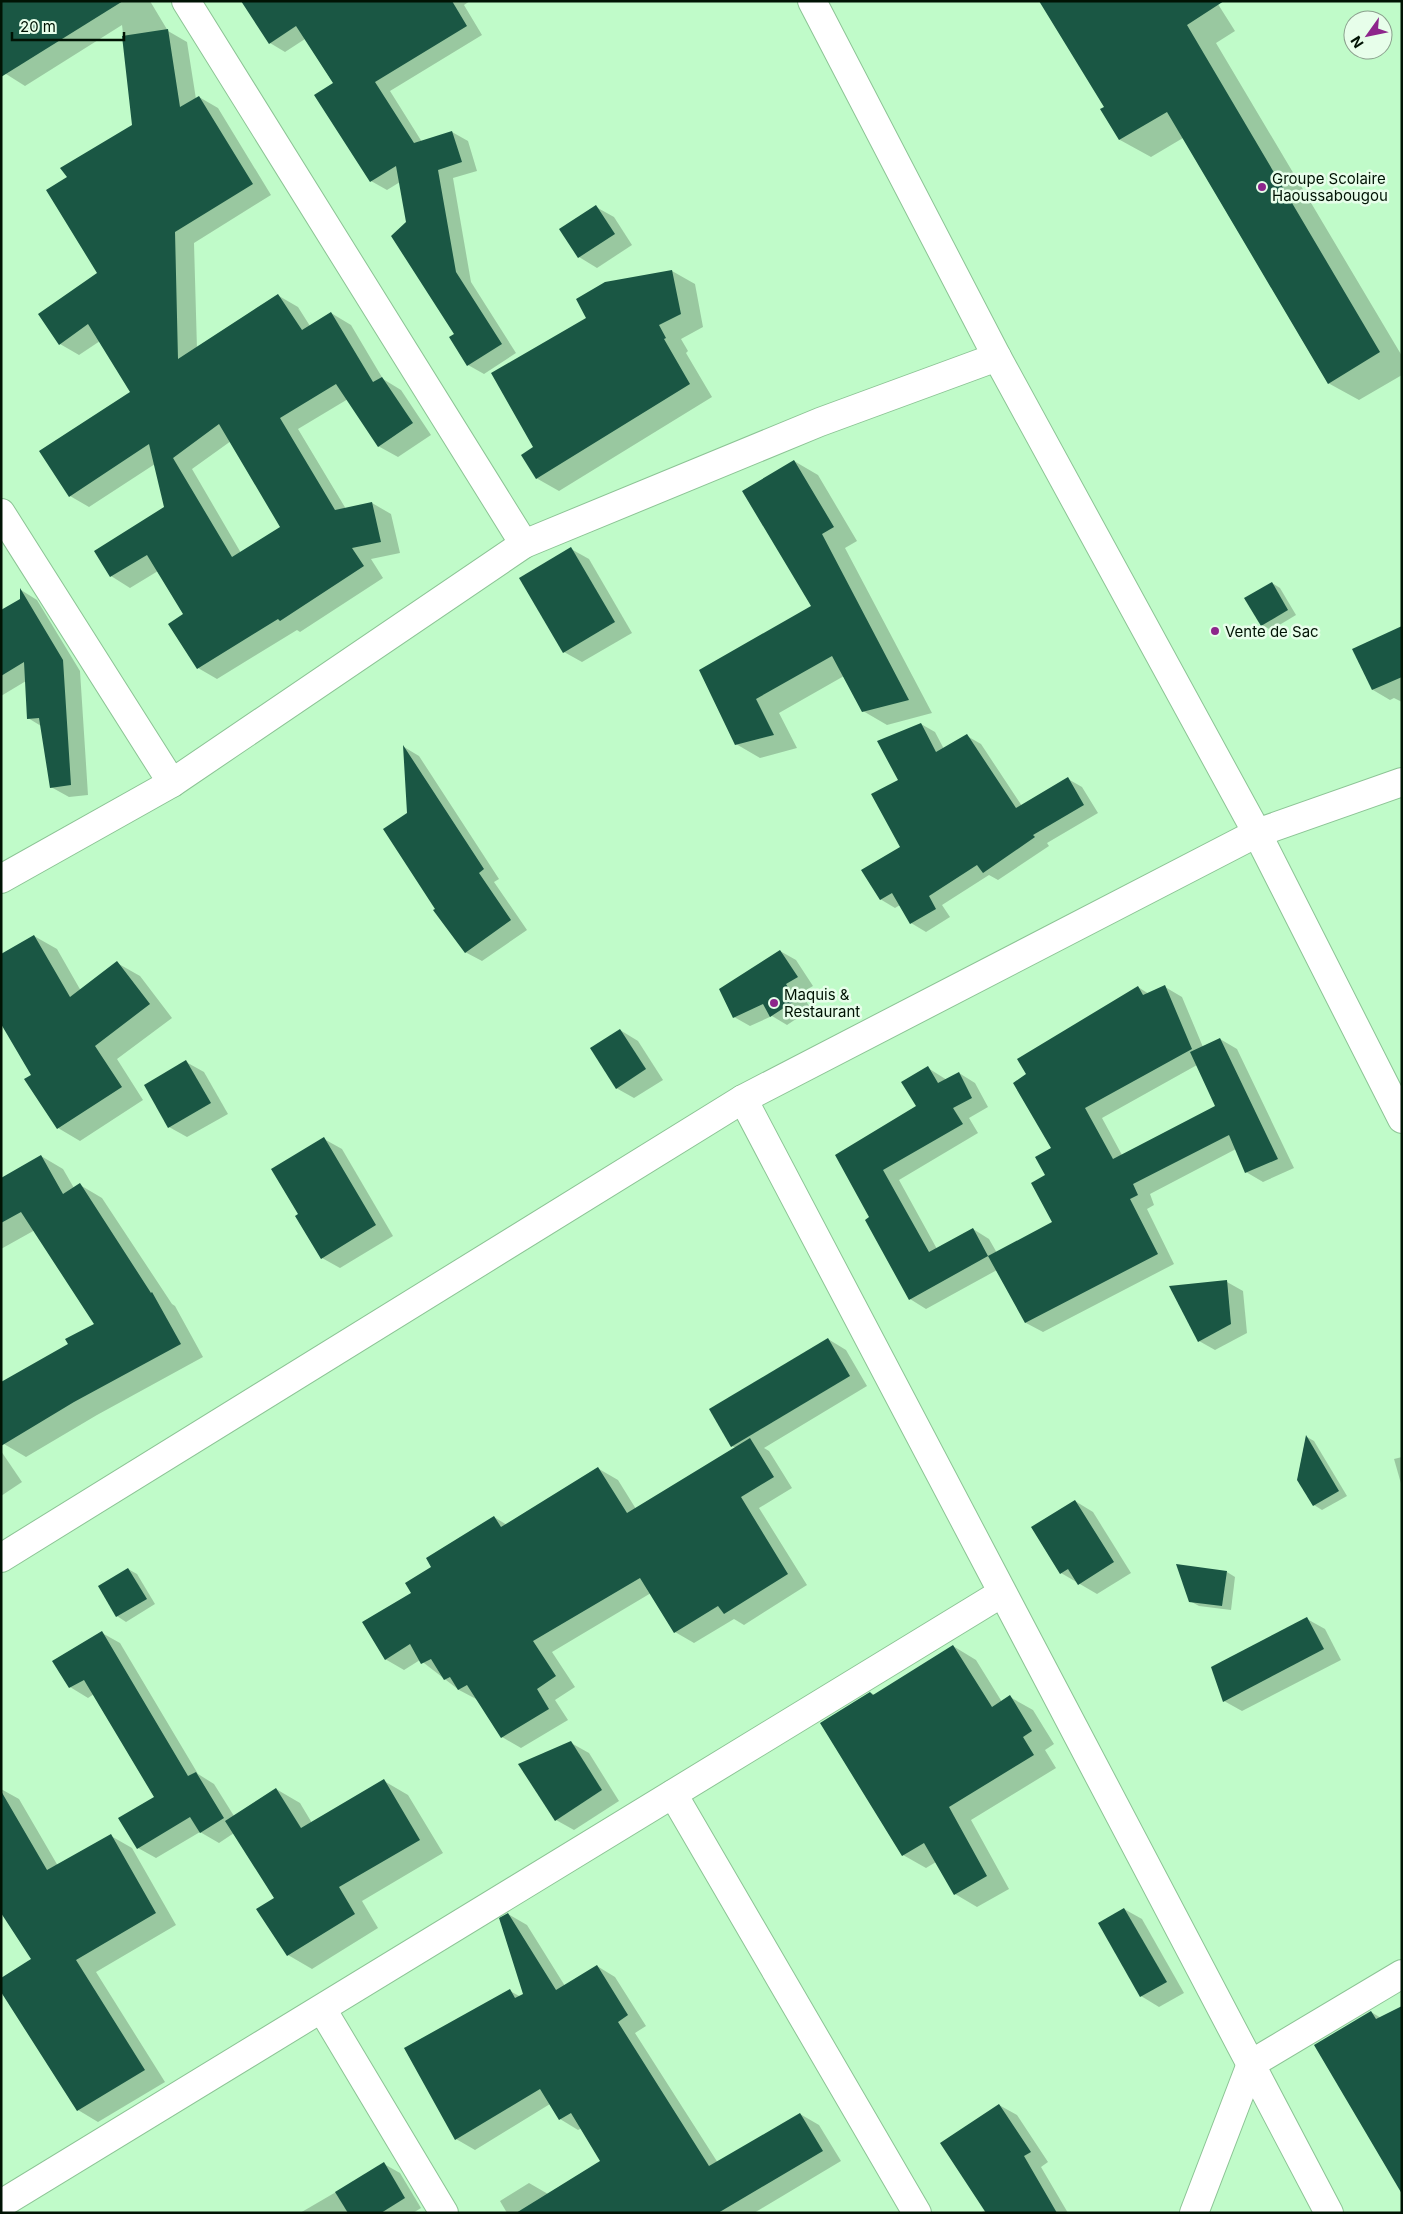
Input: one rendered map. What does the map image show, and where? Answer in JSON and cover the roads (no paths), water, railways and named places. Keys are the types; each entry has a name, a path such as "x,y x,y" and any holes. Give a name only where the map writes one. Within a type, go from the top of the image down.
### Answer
{"street":[{"path":"186,1 524,544"},
{"path":"812,1 998,358 1257,833 1402,1119"},
{"path":"1,879 172,783 524,544 820,422 998,358"},
{"path":"1,513 172,783"},
{"path":"1,1558 743,1099 1257,833 1402,782"},
{"path":"743,1099 1329,2213"},
{"path":"1,2204 1002,1593"},
{"path":"673,1794 917,2213"},
{"path":"1194,2213 1251,2064 1402,1974"},
{"path":"322,2009 444,2213"}],"place":[{"name":"Groupe Scolaire Haoussabougou","path":"1262,187"},
{"name":"Vente de Sac","path":"1215,631"},
{"name":"Maquis & Restaurant","path":"774,1003"}]}
